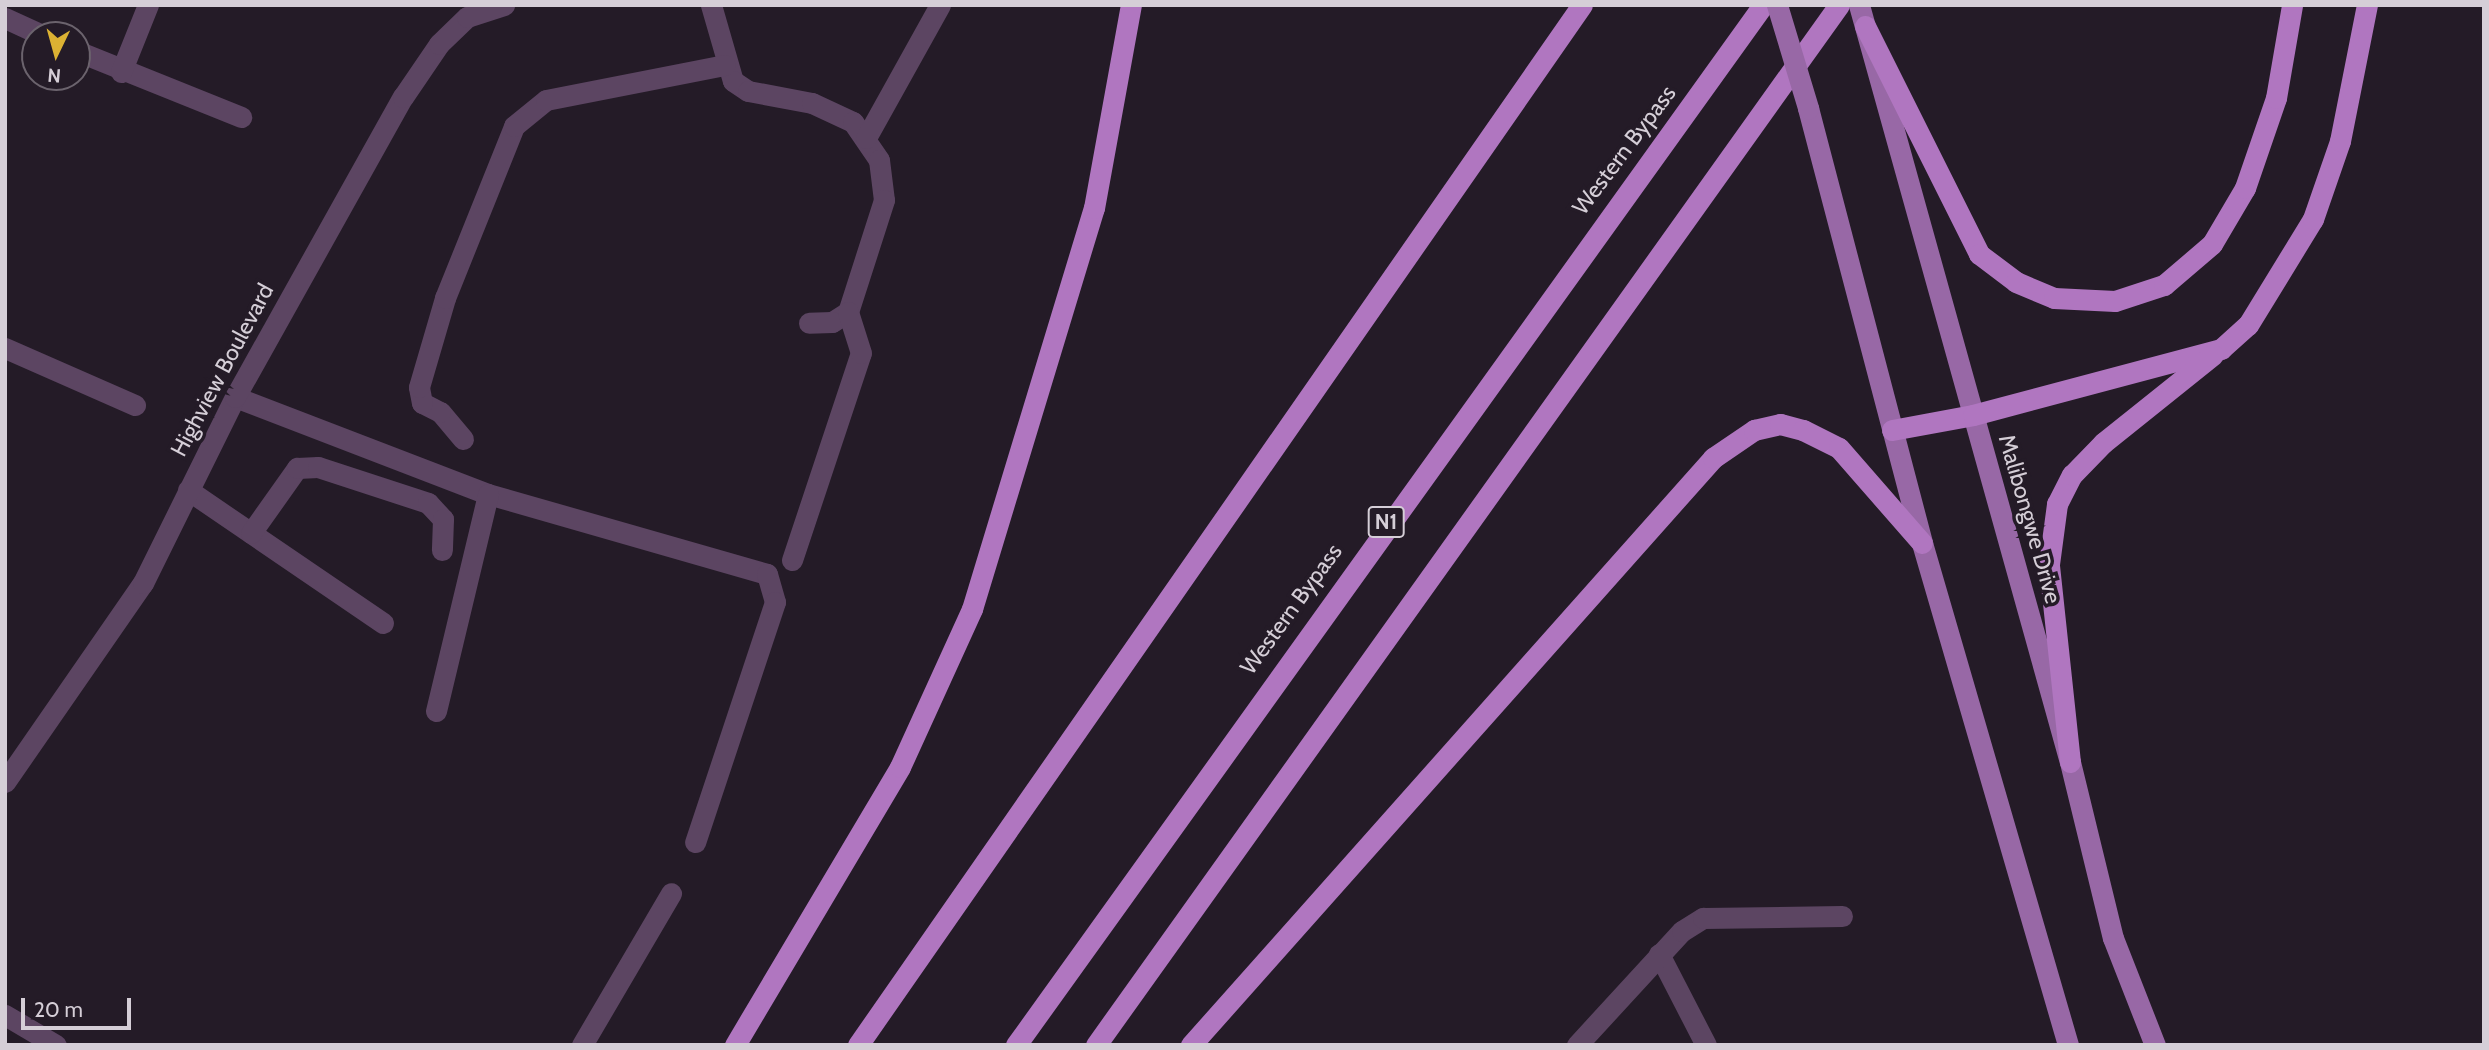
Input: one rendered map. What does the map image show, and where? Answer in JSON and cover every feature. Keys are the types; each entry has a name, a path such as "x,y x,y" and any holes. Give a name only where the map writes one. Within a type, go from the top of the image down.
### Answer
{"highway":[{"path":"735,1045 900,766 972,608 1094,208 1131,5"},
{"path":"858,1045 1581,5"},
{"name":"Western Bypass","path":"1016,1045 1763,5"},
{"path":"1096,1045 1839,5"},
{"path":"1862,14 1979,254 2016,282 2054,298 2115,301 2164,285 2212,244 2245,188 2276,98 2292,5"},
{"path":"2070,762 2049,564 2057,503 2072,475 2103,443 2221,349 2274,291 2313,219 2340,141 2367,5"},
{"path":"1892,430 1973,415 2221,349"},
{"path":"1191,1045 1713,458 1755,430 1780,424 1803,430 1839,448 1922,543"}],"main road":[{"path":"1777,5 1808,108 1922,543 2068,1045"},
{"name":"Malibongwe Drive","path":"1862,14 2070,762 2113,938 2155,1045"}],"street":[{"path":"121,72 148,5"},
{"name":"Highview Boulevard","path":"5,782 142,583 235,397 439,44 467,17 504,5"},
{"path":"711,5 725,65 748,91 812,103 853,122 879,160 884,200 848,312 861,353 792,560"},
{"path":"866,138 940,5"},
{"path":"5,18 21,25"},
{"path":"91,58 121,72 241,117"},
{"path":"463,439 440,412 422,403 419,387 445,298 514,126 546,100 725,65"},
{"path":"809,323 832,322 848,312"},
{"path":"5,348 135,405"},
{"path":"235,397 488,494 767,574 774,584 775,602 695,842"},
{"path":"251,533 296,468 318,467 428,503 443,519 442,550"},
{"path":"188,490 383,623"},
{"path":"436,711 488,494"},
{"path":"582,1045 671,893"},
{"path":"1577,1045 1659,954 1703,918 1842,916"},
{"path":"1659,954 1706,1045"},
{"path":"5,1015 56,1045"}]}
